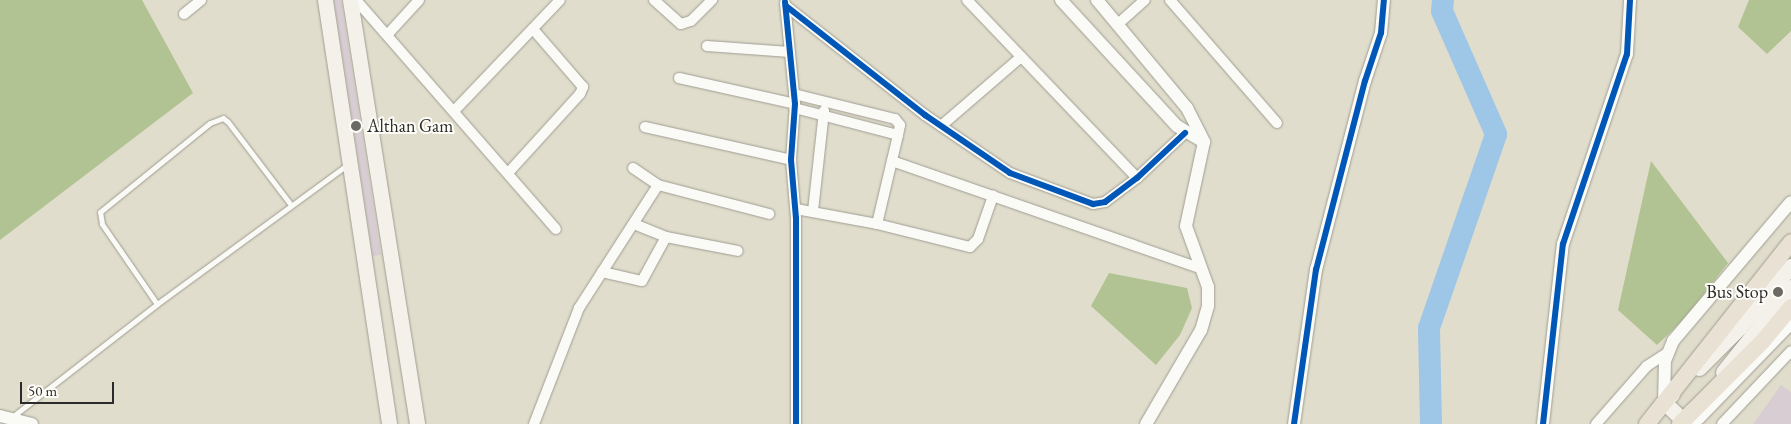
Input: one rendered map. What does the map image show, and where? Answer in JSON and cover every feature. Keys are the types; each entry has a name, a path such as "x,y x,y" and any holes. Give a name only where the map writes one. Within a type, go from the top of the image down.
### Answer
{"main road":[{"path":"324,0 389,424"},
{"path":"350,0 417,424"},
{"path":"1647,424 1791,242"},
{"path":"1663,404 1740,327 1791,266"},
{"path":"1688,422 1791,288"},
{"path":"1688,422 1763,341 1791,307"},
{"path":"1663,404 1688,422"}],"street":[{"path":"184,14 201,0"},
{"path":"356,0 388,34 556,229"},
{"path":"388,34 419,0"},
{"path":"454,111 560,0"},
{"path":"654,0 681,24 691,21 712,0"},
{"path":"967,0 1137,178"},
{"path":"1061,0 1185,133 1204,142"},
{"path":"1097,0 1187,108 1204,142 1186,226 1189,242 1208,287 1206,318 1146,424"},
{"path":"1118,24 1145,0"},
{"path":"1170,0 1277,123"},
{"path":"1294,424 1316,270 1365,81 1381,33 1384,0"},
{"path":"1543,424 1562,244 1627,54 1630,0"},
{"path":"785,3 941,126 1010,173 1093,204 1105,202 1137,178 1185,133"},
{"path":"785,3 794,102 791,160 796,209 796,424"},
{"path":"508,173 583,87 533,29"},
{"path":"707,46 790,52"},
{"path":"941,126 1021,57"},
{"path":"679,78 794,102 825,103 895,119 900,125 878,224"},
{"path":"794,102 824,116 898,135"},
{"path":"814,211 825,103"},
{"path":"645,127 791,160"},
{"path":"892,161 1202,269"},
{"path":"633,168 658,185 769,214"},
{"path":"534,424 579,308 658,185"},
{"path":"796,209 878,224 970,247 978,239 993,196"},
{"path":"1663,404 1667,353 1673,341 1791,202"},
{"path":"634,224 666,237 738,251"},
{"path":"602,272 642,281 666,237"},
{"path":"1688,422 1791,323"},
{"path":"1722,424 1791,351"},
{"path":"1596,424 1647,366 1667,353"},
{"path":"5,417 32,424"}],"lane":[{"path":"157,304 102,224 100,212 210,123 223,118 228,122 291,205"},
{"path":"5,417 348,164"}],"green space":[{"path":"0,0 142,0 193,93 0,240"},
{"path":"1749,0 1791,0 1791,31 1767,54 1738,27"},
{"path":"1651,161 1728,263 1684,319 1657,345 1618,310"},
{"path":"1109,273 1187,288 1192,308 1180,335 1156,365 1091,306"}],"building":[{"path":"334,0 341,0 381,255 373,256"},
{"path":"1781,385 1791,392 1791,424 1753,424"}],"waterway":[{"path":"1431,424 1429,328 1496,134 1442,11 1443,0"}],"cycle path":[{"path":"1294,424 1316,270 1365,81 1381,33 1384,0"},
{"path":"1543,424 1563,244 1627,54 1630,0"},
{"path":"785,2 795,104 791,160 796,218 796,424"},
{"path":"786,6 925,115 1010,173 1093,204 1105,202 1137,178 1185,133"}],"place":[{"name":"Althan Gam","path":"356,126"},
{"name":"Bus Stop","path":"1778,292"}]}
